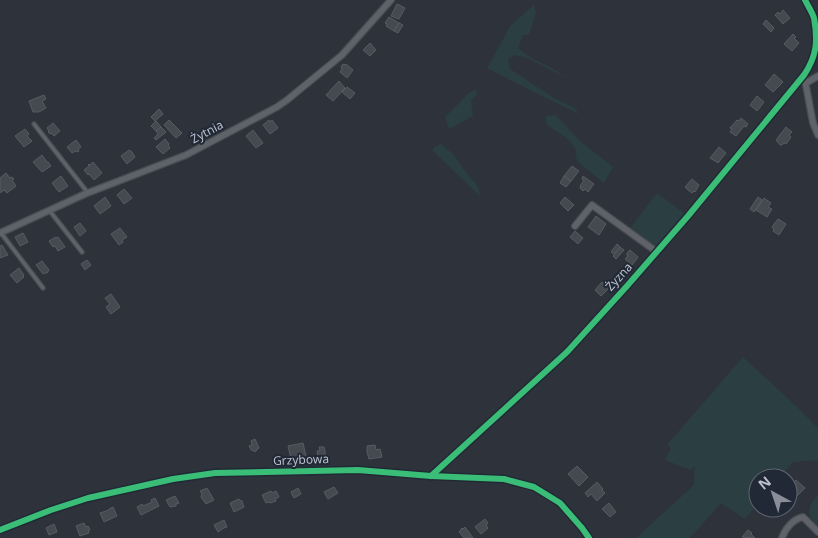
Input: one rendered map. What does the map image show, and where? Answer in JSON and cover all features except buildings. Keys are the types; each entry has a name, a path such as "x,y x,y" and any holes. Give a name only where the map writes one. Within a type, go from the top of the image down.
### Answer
{"street":[{"name":"Żytnia","path":"0,232 88,193 186,154 276,107 342,55 392,0"},
{"name":"Żyzna","path":"431,476 567,352 688,216 804,74 811,65 817,46 814,17 805,0"},
{"path":"804,74 813,123 818,135"},
{"path":"806,83 818,76"},
{"path":"575,226 592,205 656,252"},
{"name":"Grzybowa","path":"0,530 88,498 173,479 215,474 352,470 504,479 534,487 560,503 589,538"},
{"path":"782,538 785,530 798,518 803,517 818,532"}],"lane":[{"path":"34,124 88,193"},
{"path":"49,210 82,252"},
{"path":"0,232 43,288"}],"green space":[{"path":"534,5 536,13 529,35 523,35 518,48 531,58 552,68 568,79 527,58 515,55 508,59 510,69 557,100 575,108 579,114 487,68 511,25"},
{"path":"476,90 477,94 471,101 473,116 449,129 445,117 470,92"},
{"path":"556,115 580,141 613,167 604,183 577,161 575,148 568,139 546,124 546,116"},
{"path":"441,144 454,155 477,185 481,197 433,151 434,147"},
{"path":"657,193 685,214 657,247 629,230"},
{"path":"743,357 818,428 818,460 793,462 788,468 748,468 748,515 745,519 721,503 690,538 636,538 694,485 695,466 690,470 665,460 671,448 667,445"},
{"path":"818,494 818,526 811,518 809,510"}],"cycle path":[{"path":"431,476 567,352 688,216 804,75 812,61 816,41 814,18 805,0"},
{"path":"0,530 88,498 173,479 215,473 358,470 504,479 534,487 560,503 589,538"}]}
